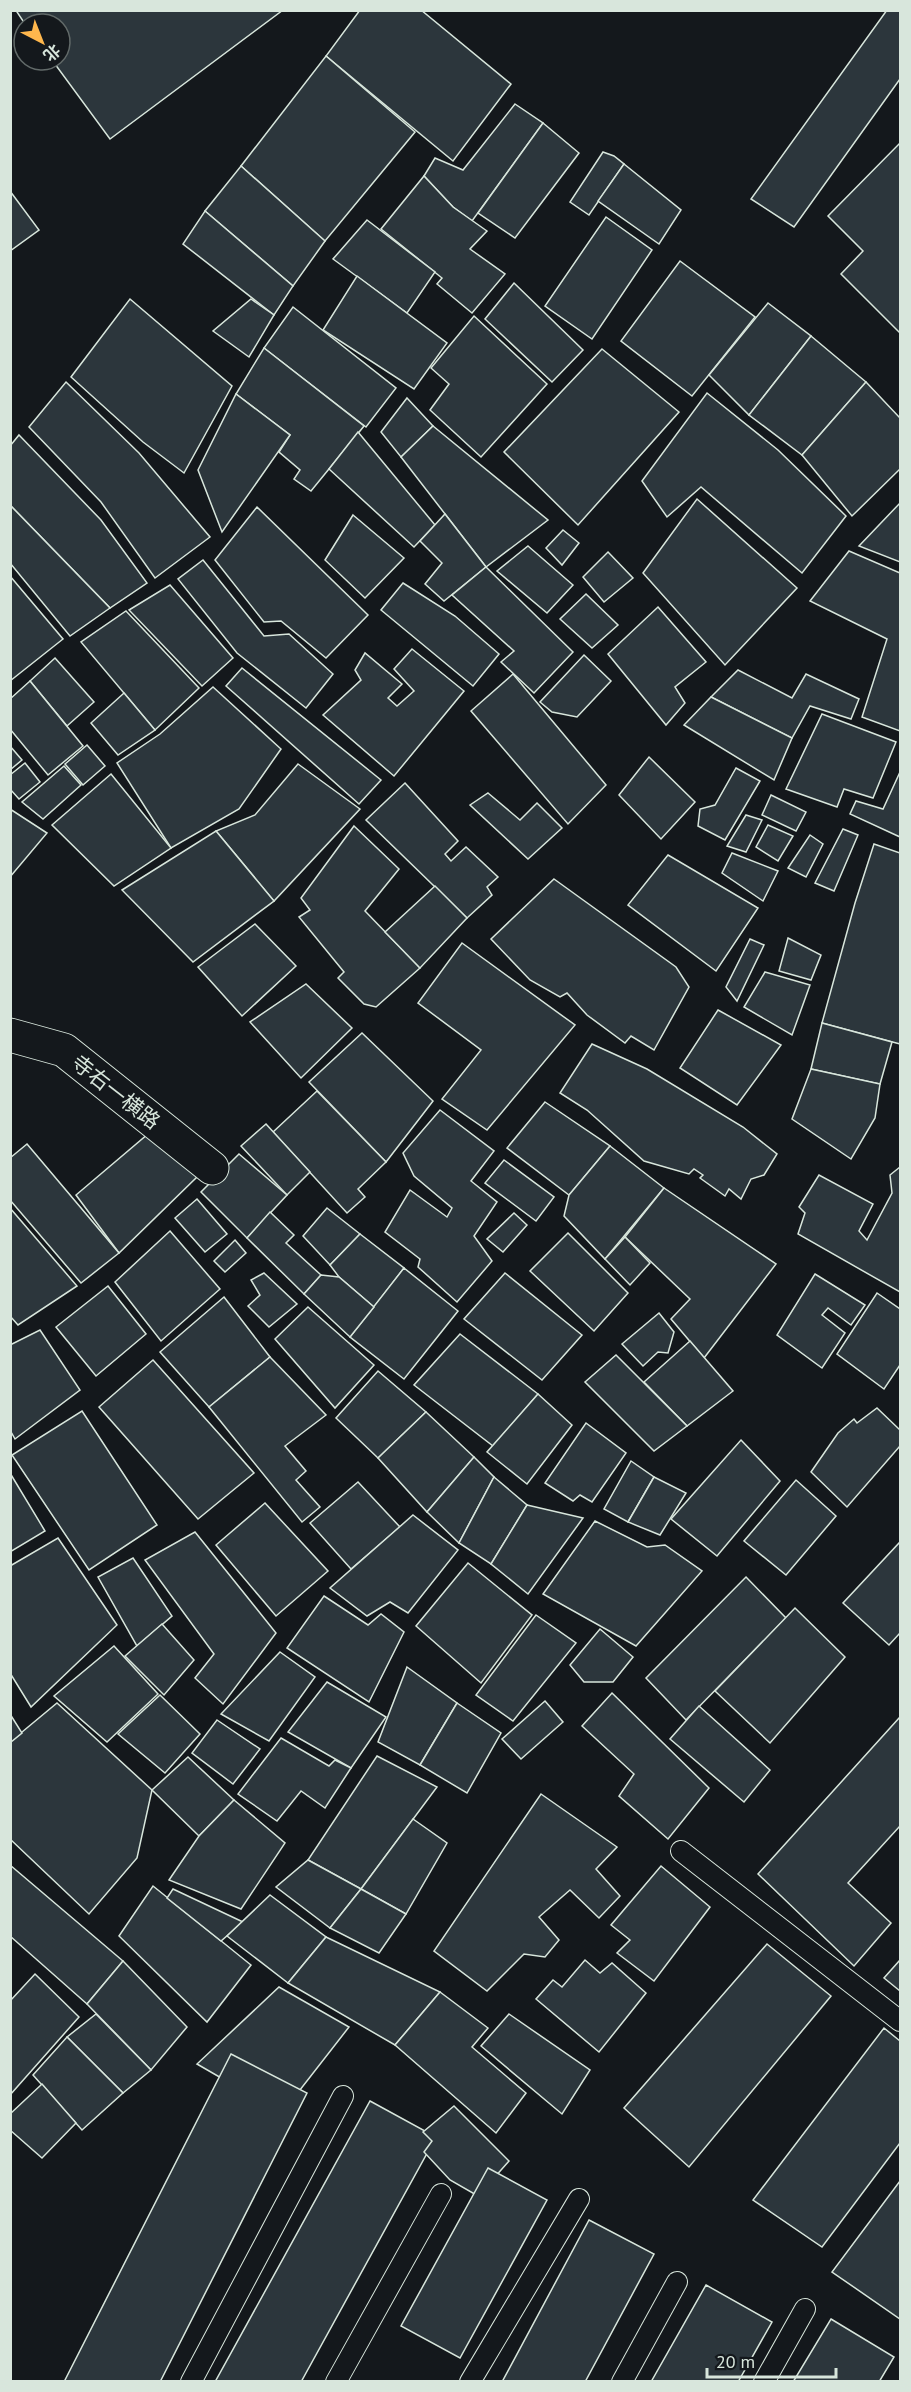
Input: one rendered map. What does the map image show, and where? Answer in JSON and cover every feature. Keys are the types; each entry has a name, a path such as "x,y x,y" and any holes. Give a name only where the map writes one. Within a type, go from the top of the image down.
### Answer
{"street":[{"name":"寺右一横路","path":"10,1035 64,1050 212,1168"}],"lane":[{"path":"681,1851 900,2021"},
{"path":"191,2382 343,2096"},
{"path":"336,2382 441,2194"},
{"path":"470,2382 579,2199"},
{"path":"622,2382 677,2282"},
{"path":"764,2382 806,2308"}],"building":[{"path":"20,10 283,10 110,139 61,72 72,72 72,12 17,12"},
{"path":"360,10 421,10 511,84 453,161 326,56"},
{"path":"887,10 900,10 900,79 794,227 751,199"},
{"path":"326,56 415,132 325,241 241,166"},
{"path":"515,104 543,123 472,221 453,207 424,176 435,158 463,170"},
{"path":"543,123 579,153 515,238 478,213"},
{"path":"900,143 900,333 841,274 863,251 828,216"},
{"path":"603,152 614,156 624,164 589,215 570,202"},
{"path":"624,164 681,210 659,244 598,201"},
{"path":"241,166 325,241 293,286 205,211"},
{"path":"424,176 453,207 487,231 470,249 505,274 472,313 437,284 442,278 381,229"},
{"path":"10,191 39,230 10,251"},
{"path":"205,211 293,286 274,315 183,244"},
{"path":"606,217 652,250 592,339 545,306"},
{"path":"367,220 435,272 407,313 333,259"},
{"path":"680,261 755,317 692,396 621,341"},
{"path":"357,276 447,343 414,389 323,330"},
{"path":"514,283 583,350 552,382 485,319"},
{"path":"130,299 232,386 184,473 143,442 71,377"},
{"path":"251,299 274,315 249,357 213,331"},
{"path":"768,303 811,336 749,415 709,375"},
{"path":"293,307 396,388 366,427 264,348"},
{"path":"474,316 547,384 481,457 430,410 449,384 431,368"},
{"path":"811,336 866,382 802,455 749,415"},
{"path":"264,348 364,426 311,491 294,479 300,470 279,452 290,435 236,394"},
{"path":"602,349 679,412 578,525 504,452"},
{"path":"66,382 139,453 210,537 155,578 101,502 29,427"},
{"path":"866,382 900,418 900,469 852,516 802,455"},
{"path":"707,393 778,450 846,516 802,573 701,487 667,517 642,481"},
{"path":"236,394 290,435 222,532 198,470"},
{"path":"407,398 433,426 401,457 381,432"},
{"path":"433,426 548,520 486,567 401,457"},
{"path":"358,432 435,525 414,547 329,469"},
{"path":"19,435 101,520 147,583 110,608 10,505 10,446"},
{"path":"697,499 797,588 725,665 643,573"},
{"path":"900,503 900,562 859,546"},
{"path":"10,505 110,608 70,636 10,563"},
{"path":"257,507 368,615 326,658 281,621 264,622 215,560"},
{"path":"445,514 486,567 444,601 425,584 442,563 420,541"},
{"path":"353,515 404,558 365,598 325,560"},
{"path":"563,530 579,543 562,565 546,548"},
{"path":"528,546 573,585 547,613 497,571"},
{"path":"849,551 900,573 900,731 862,717 887,639 810,601"},
{"path":"608,552 633,578 604,602 583,577"},
{"path":"203,560 264,636 289,634 333,674 306,708 237,653 178,579"},
{"path":"486,567 573,652 534,693 501,662 514,651 452,595"},
{"path":"10,576 63,639 10,681"},
{"path":"403,583 455,616 499,654 473,686 381,610"},
{"path":"170,585 233,658 202,686 129,610"},
{"path":"586,594 618,625 592,648 560,619"},
{"path":"658,607 706,662 675,687 685,703 666,725 608,654"},
{"path":"126,611 199,688 155,730 81,642"},
{"path":"412,649 464,691 394,776 323,715 361,680 355,670 365,653 402,684 388,698 397,706 414,691 394,669"},
{"path":"584,655 611,681 577,717 552,712 540,702"},
{"path":"55,658 94,702 67,726 30,681"},
{"path":"242,668 381,780 359,804 226,686"},
{"path":"738,670 792,698 806,674 859,699 851,719 810,706 792,738 711,697"},
{"path":"513,674 606,785 568,824 471,711"},
{"path":"30,681 83,746 48,775 10,729 10,699"},
{"path":"213,687 281,749 239,809 171,848 117,763 160,734"},
{"path":"124,693 155,730 118,755 91,723"},
{"path":"711,697 792,738 774,780 684,725"},
{"path":"822,714 896,742 873,798 844,789 837,807 786,789"},
{"path":"87,745 105,766 83,785 65,764"},
{"path":"10,746 22,760 10,770"},
{"path":"649,757 695,802 661,839 619,795"},
{"path":"25,763 40,782 19,799 10,789 10,775"},
{"path":"298,764 360,809 274,901 216,831 255,815"},
{"path":"64,766 81,785 43,819 22,802"},
{"path":"736,768 760,781 725,840 698,826 700,809 715,805"},
{"path":"900,772 900,837 850,814 856,801 883,809"},
{"path":"111,774 171,848 114,886 52,825"},
{"path":"405,783 458,841 445,854 451,861 466,847 498,877 487,887 492,895 467,918 366,820"},
{"path":"488,793 520,820 537,803 562,828 528,859 470,805"},
{"path":"771,795 806,812 796,831 762,815"},
{"path":"10,809 47,833 10,877"},
{"path":"746,815 762,820 746,852 727,846"},
{"path":"768,825 793,836 778,861 756,847"},
{"path":"354,826 399,869 365,911 420,968 376,1007 364,1004 338,978 344,972 299,917 310,910 301,898"},
{"path":"843,829 858,835 834,891 815,883"},
{"path":"216,831 274,901 193,962 122,890"},
{"path":"810,835 823,844 806,877 788,868"},
{"path":"874,844 900,853 900,1044 822,1023"},
{"path":"732,853 778,871 763,901 722,873"},
{"path":"668,855 758,908 716,971 628,905"},
{"path":"554,879 676,967 689,987 654,1050 631,1036 625,1043 587,1015 567,993 560,997 530,980 491,939"},
{"path":"435,886 467,918 420,968 385,932"},
{"path":"255,924 296,966 242,1016 198,967"},
{"path":"788,938 821,955 811,980 779,971"},
{"path":"750,939 764,945 737,1001 726,987"},
{"path":"462,943 575,1025 487,1130 442,1099 481,1050 418,1003"},
{"path":"765,972 810,985 792,1035 744,1007"},
{"path":"306,984 352,1028 301,1078 250,1022"},
{"path":"718,1010 781,1045 737,1105 680,1068"},
{"path":"822,1023 892,1042 880,1084 811,1069"},
{"path":"362,1033 433,1101 386,1162 309,1082"},
{"path":"592,1044 647,1069 743,1127 777,1154 764,1175 751,1179 741,1199 729,1189 725,1196 700,1178 703,1175 694,1169 689,1174 644,1161 587,1110 560,1093"},
{"path":"811,1069 880,1084 875,1118 851,1159 792,1119"},
{"path":"317,1091 386,1162 358,1189 365,1197 347,1213 273,1132"},
{"path":"545,1102 610,1146 569,1195 507,1148"},
{"path":"440,1110 494,1151 471,1181 497,1202 474,1236 492,1261 457,1302 418,1267 420,1259 385,1232 410,1190 447,1217 452,1208 414,1176 403,1153"},
{"path":"266,1124 310,1172 287,1195 241,1146"},
{"path":"148,1134 198,1176 119,1253 76,1195"},
{"path":"27,1144 119,1253 81,1283 10,1200 10,1158"},
{"path":"610,1146 664,1188 605,1259 564,1216 569,1195"},
{"path":"239,1154 287,1195 247,1238 201,1192"},
{"path":"504,1160 554,1197 536,1221 485,1183"},
{"path":"900,1167 900,1292 798,1234 805,1213 799,1207 819,1175 873,1204 859,1231 867,1240 892,1193 890,1175"},
{"path":"664,1188 776,1264 704,1358 671,1319 690,1299 625,1237"},
{"path":"197,1199 227,1234 205,1252 175,1218"},
{"path":"10,1208 77,1286 18,1325 10,1316"},
{"path":"327,1208 360,1234 330,1265 303,1236"},
{"path":"270,1212 294,1235 286,1243 321,1275 304,1294 247,1238"},
{"path":"514,1213 527,1225 503,1252 487,1239"},
{"path":"170,1231 220,1289 161,1341 115,1282"},
{"path":"568,1233 628,1293 594,1331 530,1271"},
{"path":"360,1234 404,1268 374,1307 339,1277 330,1265"},
{"path":"625,1237 650,1263 630,1285 605,1259"},
{"path":"235,1240 246,1253 225,1272 214,1261"},
{"path":"404,1268 458,1311 404,1379 350,1337"},
{"path":"264,1273 297,1304 269,1327 248,1306 260,1295 251,1280"},
{"path":"505,1273 582,1335 542,1380 464,1319"},
{"path":"815,1274 865,1305 851,1325 828,1308 822,1315 845,1333 822,1368 777,1335"},
{"path":"321,1275 339,1277 374,1307 350,1337 304,1294"},
{"path":"108,1286 146,1334 96,1376 56,1327"},
{"path":"877,1293 900,1309 900,1365 884,1389 837,1354"},
{"path":"224,1297 270,1357 209,1407 160,1352"},
{"path":"308,1307 374,1365 335,1408 275,1339"},
{"path":"659,1313 674,1332 668,1353 658,1352 643,1366 622,1344"},
{"path":"40,1330 80,1390 15,1439 10,1430 10,1345"},
{"path":"460,1334 538,1394 493,1446 414,1385"},
{"path":"690,1341 733,1391 687,1426 644,1382"},
{"path":"616,1355 687,1426 654,1451 585,1382"},
{"path":"270,1357 326,1415 285,1446 306,1471 296,1480 320,1507 302,1522 209,1407"},
{"path":"153,1360 254,1473 198,1519 99,1407"},
{"path":"378,1371 426,1412 378,1458 336,1418"},
{"path":"538,1394 572,1425 527,1484 487,1452"},
{"path":"877,1408 900,1430 900,1446 847,1507 811,1472 838,1433 854,1419 857,1423"},
{"path":"82,1411 157,1525 89,1570 12,1455"},
{"path":"426,1412 474,1457 427,1512 378,1458"},
{"path":"586,1423 626,1453 592,1502 580,1495 573,1501 545,1483"},
{"path":"741,1440 780,1481 717,1556 671,1519"},
{"path":"474,1457 494,1477 459,1543 427,1512"},
{"path":"631,1461 654,1477 628,1522 604,1509"},
{"path":"10,1473 45,1531 10,1552"},
{"path":"494,1477 527,1505 491,1564 459,1543"},
{"path":"654,1477 686,1493 660,1535 628,1522"},
{"path":"796,1480 836,1516 786,1575 744,1541"},
{"path":"358,1482 400,1527 351,1569 310,1523"},
{"path":"265,1503 328,1571 276,1616 216,1545"},
{"path":"527,1505 583,1518 528,1594 491,1564"},
{"path":"413,1515 458,1550 408,1613 390,1602 367,1616 330,1588"},
{"path":"595,1521 647,1547 665,1545 702,1571 636,1646 543,1594"},
{"path":"195,1532 276,1633 223,1704 195,1678 214,1654 145,1560"},
{"path":"58,1538 117,1625 31,1707 10,1673 10,1566"},
{"path":"900,1542 900,1633 889,1645 843,1603"},
{"path":"133,1558 172,1616 137,1646 98,1577"},
{"path":"468,1563 532,1615 481,1683 416,1626"},
{"path":"746,1577 786,1618 686,1720 646,1678"},
{"path":"324,1596 368,1625 381,1614 404,1632 369,1702 287,1648"},
{"path":"795,1608 845,1657 770,1743 715,1691"},
{"path":"536,1615 576,1643 513,1721 476,1695"},
{"path":"162,1624 194,1660 164,1695 125,1656"},
{"path":"600,1629 633,1657 613,1682 584,1682 570,1665"},
{"path":"114,1646 158,1694 107,1742 54,1696"},
{"path":"280,1652 315,1677 269,1741 221,1714"},
{"path":"407,1667 457,1703 420,1765 378,1742"},
{"path":"327,1682 386,1717 351,1768 288,1732"},
{"path":"612,1693 709,1788 668,1839 619,1796 634,1774 582,1726"},
{"path":"160,1695 200,1734 165,1773 118,1734"},
{"path":"545,1701 563,1722 521,1759 502,1739"},
{"path":"57,1703 152,1790 137,1858 89,1914 10,1839 10,1742"},
{"path":"457,1703 501,1733 467,1793 420,1765"},
{"path":"699,1706 770,1770 744,1802 670,1739"},
{"path":"10,1714 22,1733 11,1742 10,1741"},
{"path":"900,1717 900,1826 848,1883 891,1923 854,1966 758,1874"},
{"path":"217,1720 260,1749 233,1784 192,1753"},
{"path":"281,1738 329,1766 335,1760 351,1768 325,1808 301,1791 277,1821 238,1794"},
{"path":"377,1756 437,1787 361,1889 308,1860"},
{"path":"188,1757 234,1800 199,1836 152,1790"},
{"path":"541,1794 617,1847 596,1869 620,1896 599,1918 570,1890 539,1917 559,1940 545,1957 524,1954 487,1991 434,1951"},
{"path":"234,1800 285,1843 241,1909 169,1880 199,1836"},
{"path":"413,1819 447,1843 406,1914 361,1889"},
{"path":"308,1860 361,1889 330,1928 276,1887"},
{"path":"10,1865 123,1961 87,2004 10,1936"},
{"path":"661,1866 710,1907 654,1981 617,1953 630,1940 611,1925"},
{"path":"153,1886 251,1965 207,2022 119,1936"},
{"path":"173,1889 243,1922 221,1941 167,1898"},
{"path":"361,1889 406,1914 379,1953 330,1928"},
{"path":"270,1895 326,1937 288,1983 227,1936"},
{"path":"326,1937 440,1992 395,2045 288,1983"},
{"path":"767,1944 831,1996 689,2167 624,2108"},
{"path":"585,1960 600,1973 612,1963 646,1993 599,2052 536,1999 553,1980 562,1987"},
{"path":"900,1960 900,1991 884,1978"},
{"path":"123,1961 187,2027 151,2070 87,2004"},
{"path":"35,1974 79,2017 10,2095 10,2001"},
{"path":"279,1987 349,2027 282,2113 197,2064"},
{"path":"440,1992 488,2028 472,2047 526,2093 496,2133 395,2045"},
{"path":"96,2014 151,2070 123,2093 67,2037"},
{"path":"509,2014 590,2070 562,2114 481,2046"},
{"path":"884,2028 900,2041 900,2143 822,2247 753,2200"},
{"path":"67,2037 123,2093 82,2130 33,2075"},
{"path":"231,2054 307,2093 160,2382 64,2382"},
{"path":"42,2084 76,2123 42,2158 10,2130 10,2114"},
{"path":"370,2101 436,2137 301,2382 215,2382"},
{"path":"454,2106 509,2161 478,2196 450,2180 424,2152 432,2141 423,2132"},
{"path":"488,2168 547,2200 460,2358 401,2326"},
{"path":"900,2181 900,2319 832,2272"},
{"path":"589,2220 654,2254 585,2382 502,2382"},
{"path":"706,2285 772,2322 738,2382 651,2382"},
{"path":"831,2319 894,2357 879,2382 793,2382"}]}
